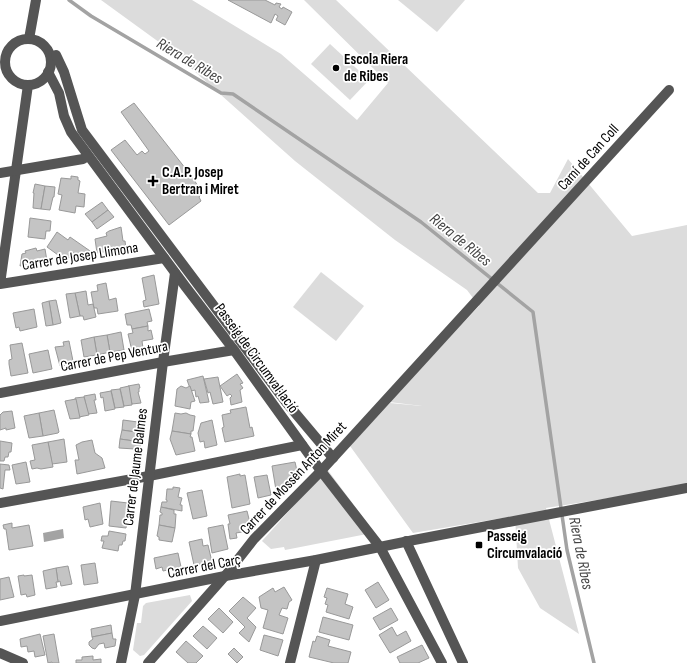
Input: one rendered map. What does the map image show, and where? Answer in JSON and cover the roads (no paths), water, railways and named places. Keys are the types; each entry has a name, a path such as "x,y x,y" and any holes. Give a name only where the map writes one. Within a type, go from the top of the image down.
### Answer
{"street":[{"path":"29,39 36,0"},
{"path":"23,39 29,39 37,40 46,48 50,55 51,63 48,72 42,80 28,85 21,84 12,79 2,57 14,44 23,39"},
{"name":"Passeig de Circumval·lació","path":"56,55 64,72 82,130 286,402 333,458"},
{"name":"Passeig de Circumval·lació","path":"48,72 59,93 64,116 71,132 87,156 103,174 175,273 234,350 321,471 380,547 442,663"},
{"path":"0,284 28,85"},
{"name":"Camí de Can Coll","path":"431,352 669,90"},
{"path":"0,173 87,156"},
{"name":"Carrer de Josep Llimona","path":"0,284 164,258"},
{"name":"Carrer de Jaume Balmes","path":"121,663 135,595 175,273"},
{"name":"Carrer de Pep Ventura","path":"0,394 163,362 234,350"},
{"name":"Carrer de Mossèn Anton Miret","path":"148,663 225,576 254,539 321,471 431,352"},
{"path":"0,503 149,476 302,445"},
{"name":"Carrer del Carç","path":"0,621 225,576 316,560 687,488"},
{"path":"410,541 463,663"},
{"path":"290,663 316,560"},
{"path":"0,653 23,663"}],"waterway":[{"name":"Riera de Ribes","path":"69,0 91,16 221,93 233,94 421,222 533,312 567,550 594,663"}],"place":[{"name":"Escola Riera de Ribes","path":"336,68"},
{"name":"C.A.P. Josep Bertran i Miret","path":"153,181"},
{"name":"Passeig Circumvalació","path":"479,545"}]}
